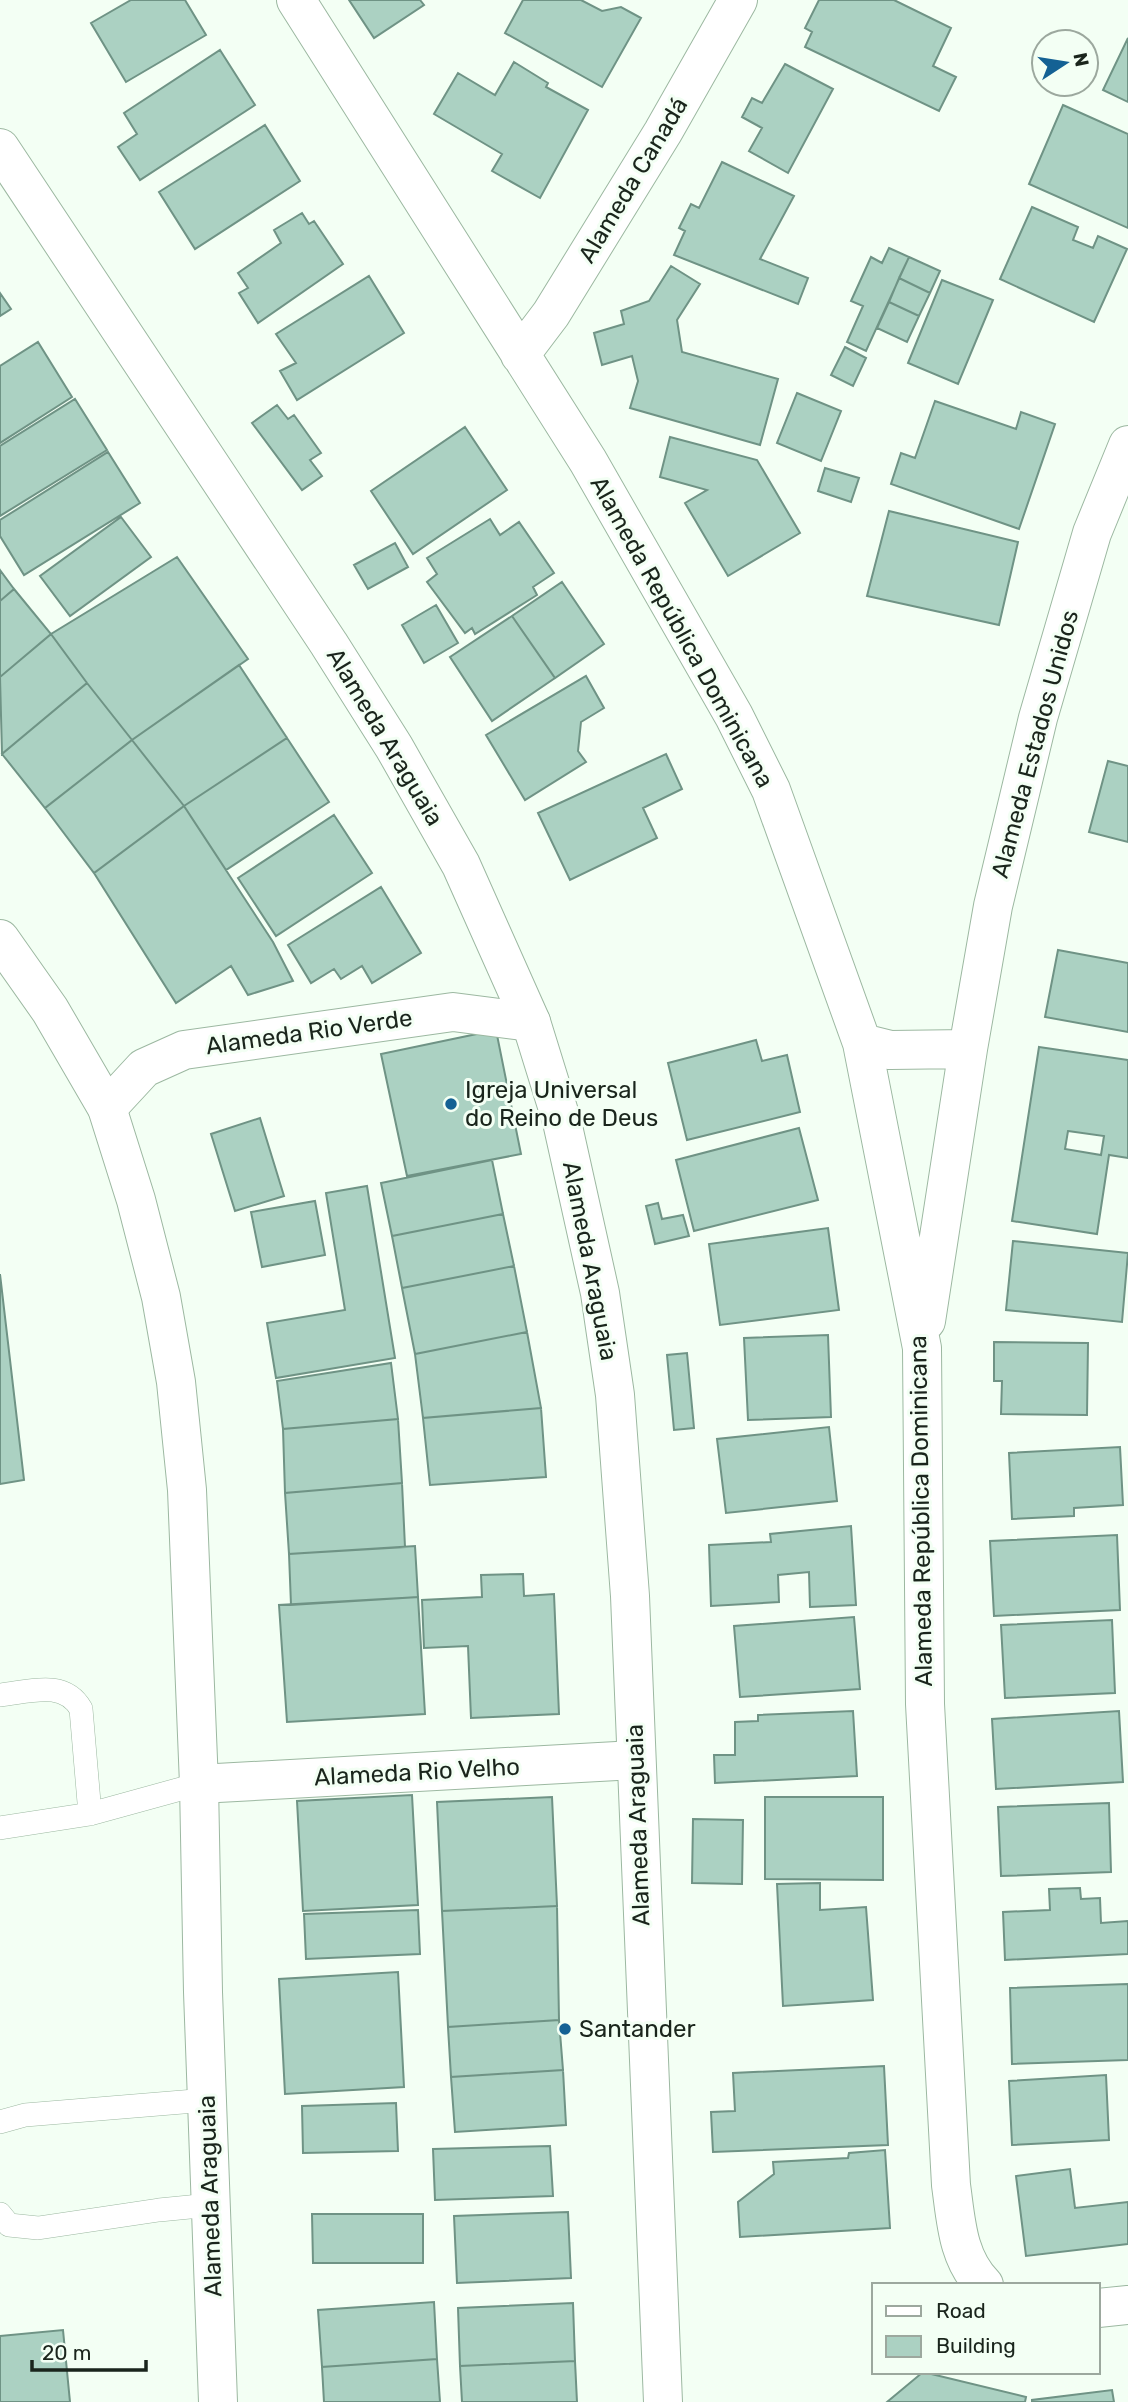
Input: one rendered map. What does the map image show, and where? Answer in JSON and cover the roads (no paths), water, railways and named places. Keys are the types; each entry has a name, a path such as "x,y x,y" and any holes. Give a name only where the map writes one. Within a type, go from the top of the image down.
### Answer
{"street":[{"name":"Alameda República Dominicana","path":"296,0 588,461 734,716 771,790 862,1043 922,1348 925,1703 951,2185 959,2245 982,2283"},
{"name":"Alameda Canadá","path":"520,355 551,314 663,132 738,0"},
{"name":"Alameda Araguaia","path":"0,148 329,644 394,747 461,865 531,1022 562,1122 600,1293 613,1382 630,1596 663,2402"},
{"name":"Alameda Estados Unidos","path":"922,1348 993,906 1038,718 1092,533 1128,445"},
{"name":"Alameda Araguaia","path":"0,939 50,1010 107,1108 136,1200 155,1273 176,1382 187,1490 218,2402"},
{"name":"Alameda Rio Verde","path":"107,1108 144,1068 184,1050 453,1012 531,1022"},
{"path":"862,1043 890,1050 968,1049"},
{"name":"Alameda Rio Velho","path":"199,1784 635,1760"},
{"path":"1100,2308 1128,2305"}],"lane":[{"path":"0,1695 50,1689 64,1691 74,1698 81,1709 90,1814"},
{"path":"0,1828 90,1814 199,1784"},
{"path":"0,2122 25,2115 207,2100"},
{"path":"0,2214 9,2225 38,2228 210,2205"}],"place":[{"name":"Igreja Universal do Reino de Deus","path":"451,1104"},
{"name":"Santander","path":"565,2029"}]}
